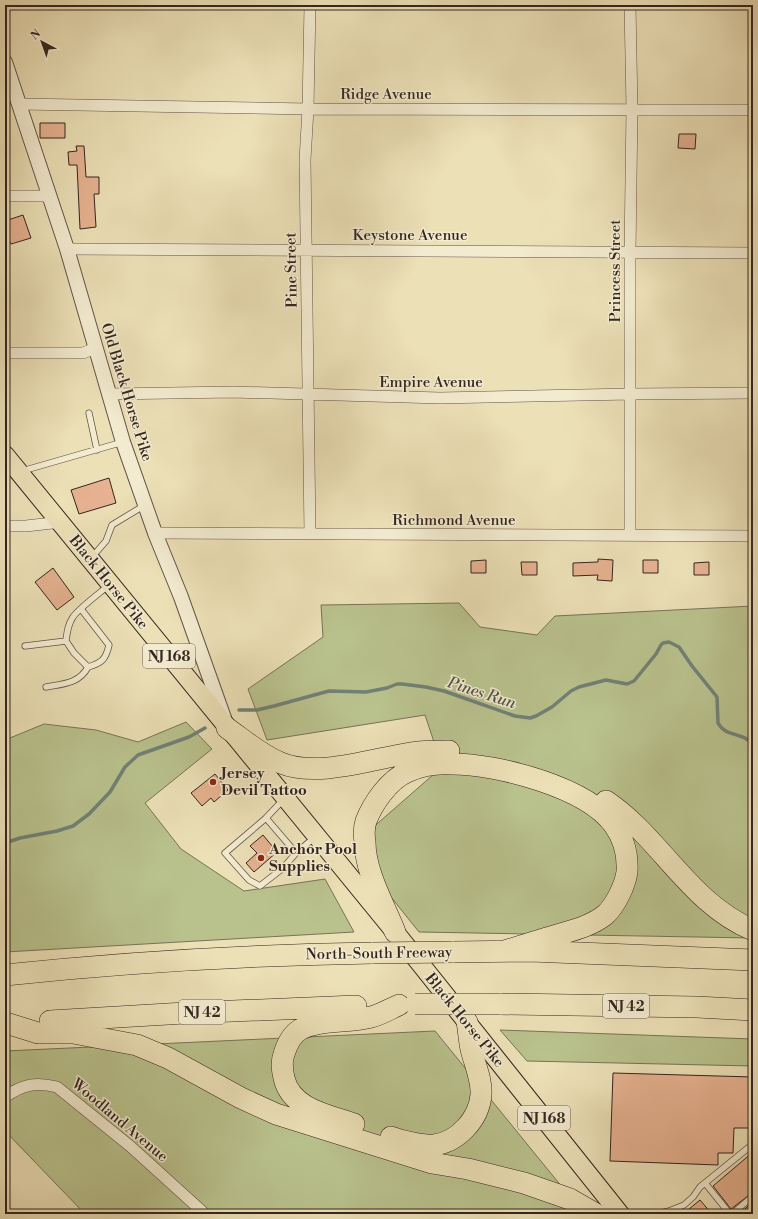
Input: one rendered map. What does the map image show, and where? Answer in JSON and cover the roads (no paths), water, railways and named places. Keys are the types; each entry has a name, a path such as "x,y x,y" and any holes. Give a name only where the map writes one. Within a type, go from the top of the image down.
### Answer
{"highway":[{"path":"227,728 264,754 281,763 301,769 326,769 412,753 453,750 518,760 552,771 583,785 614,806 644,834 699,894 724,914 741,925 753,930"},
{"path":"395,932 368,868 365,843 366,822 374,804 388,786 406,773 426,766 451,764 487,767 532,777 568,791 595,807 606,816 621,838 626,851 628,864 626,879 621,893 606,914 589,925 504,951"},
{"name":"North-South Freeway","path":"5,974 154,962 327,954 530,950 753,960"},
{"name":"NJ 42","path":"5,1023 184,1013 407,1005 500,1004 697,1007 753,1010"},
{"path":"407,1005 371,1017 330,1021 312,1025 300,1030 291,1038 286,1047 282,1060 286,1086 296,1100 308,1108 400,1140 433,1145 448,1140 467,1127 478,1109 480,1102 481,1094 479,1075 472,1051 468,1022"},
{"path":"5,1023 38,1034 73,1033 137,1045 168,1058 241,1098 276,1114 432,1163 468,1169 524,1184 570,1199 596,1214"}],"main road":[{"name":"Black Horse Pike","path":"5,456 61,522 227,728 395,932 620,1214"}],"street":[{"name":"Pine Street","path":"310,5 308,108 305,160 310,534"},
{"name":"Princess Street","path":"630,5 632,109 630,252 630,536"},
{"name":"Old Black Horse Pike","path":"5,62 67,249 123,442 155,533 181,597 227,728"},
{"name":"Ridge Avenue","path":"19,104 308,108 753,110"},
{"path":"5,196 49,196"},
{"name":"Keystone Avenue","path":"67,249 306,249 753,253"},
{"path":"5,353 83,353 96,348"},
{"name":"Empire Avenue","path":"109,394 233,392 440,398 753,393"},
{"path":"5,526 26,526 61,522"},
{"name":"Richmond Avenue","path":"155,533 753,536"},
{"name":"Woodland Avenue","path":"5,1097 16,1089 27,1085 44,1084 57,1087 130,1146 205,1214"}],"lane":[{"path":"89,413 97,450"},
{"path":"19,472 123,442"},
{"path":"90,558 106,541 112,525 146,505"},
{"path":"88,667 74,653 66,641 67,629 74,615 110,584"},
{"path":"46,687 72,683 84,675 88,667 98,664 106,656 109,645 81,609"},
{"path":"25,646 66,641"},
{"path":"285,798 266,818 225,853 249,880 260,886 283,868 296,853 316,836"},
{"path":"266,818 296,853"},
{"path":"657,1214 684,1205 705,1183 753,1144"},
{"path":"705,1183 731,1214 753,1196"}],"waterway":[{"name":"Pines Run","path":"239,710 257,710 329,691 366,692 402,684 444,691 515,716 530,718 552,707 571,691 579,687 606,680 627,684 634,681 656,654 661,645 669,642 679,647 717,697 718,723 721,728 744,738 753,745"},
{"name":"Pines Run","path":"5,843 20,838 57,831 73,826 89,814 110,792 125,767 138,755 189,737 205,728"}],"place":[{"name":"Jersey Devil Tattoo","path":"213,782"},
{"name":"Anchor Pool Supplies","path":"261,858"}]}
